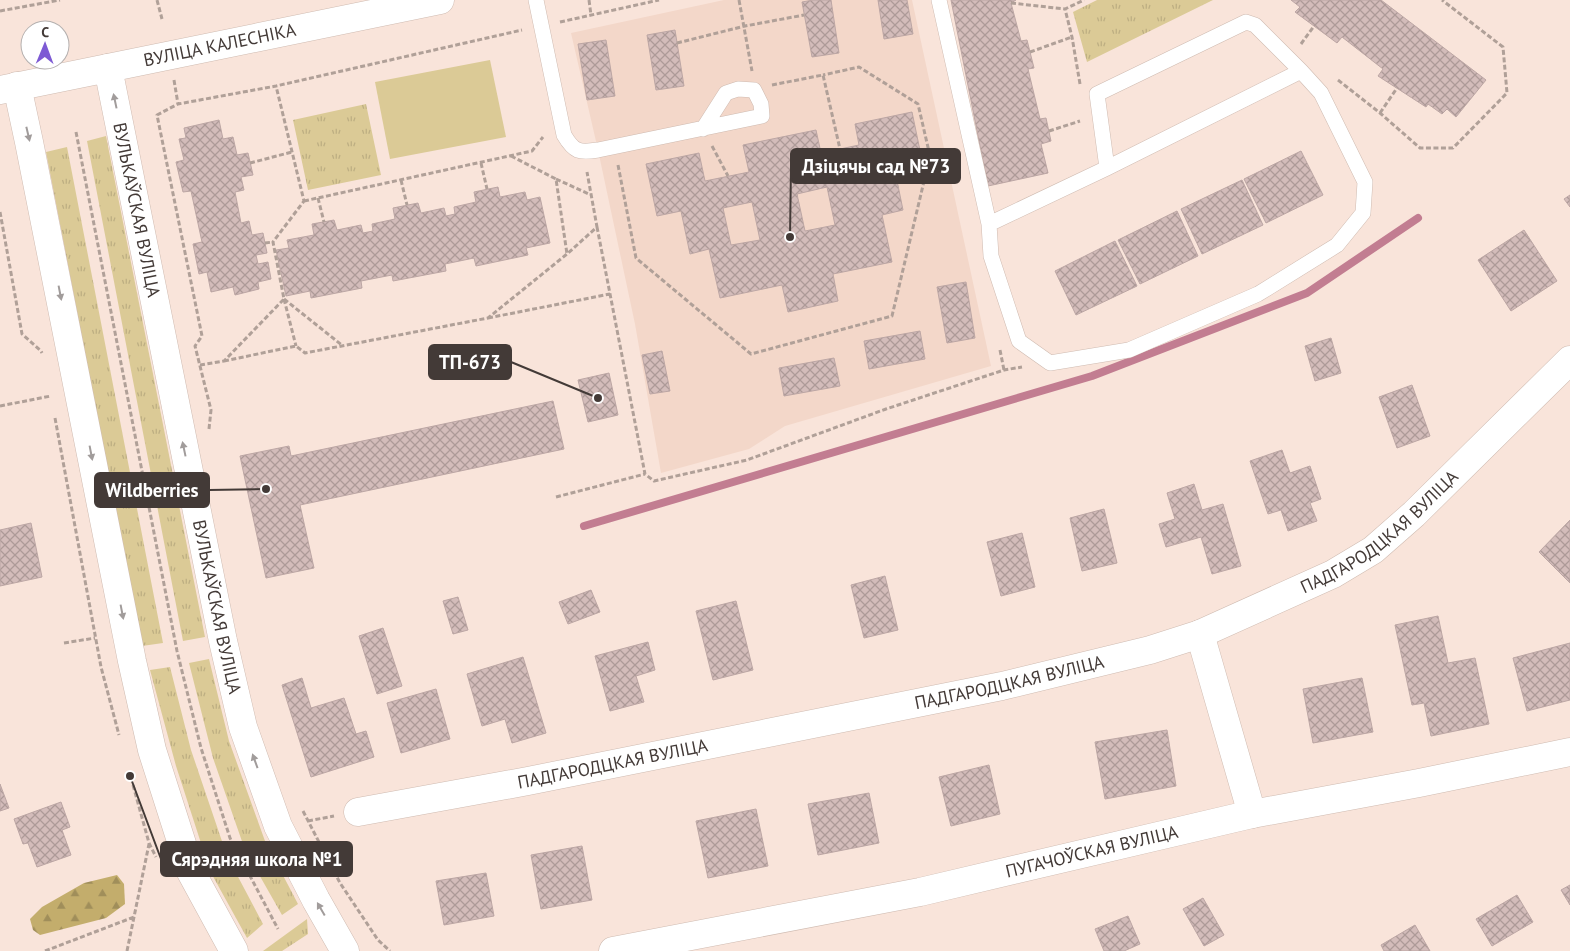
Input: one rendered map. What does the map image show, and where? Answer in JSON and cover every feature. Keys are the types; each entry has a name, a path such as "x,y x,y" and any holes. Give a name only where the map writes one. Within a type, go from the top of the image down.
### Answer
{"street":[{"name":"ВУЛІЦА КАЛЕСНІКА","path":"8,88 440,0"},
{"name":"ВУЛЬКАЎСКАЯ ВУЛІЦА","path":"108,68 242,727 278,826 345,951"},
{"path":"8,88 30,142 132,661 152,750 191,872 234,951"},
{"name":"ПАДГАРОДЦКАЯ ВУЛІЦА","path":"358,812 538,779 1002,686 1150,650 1200,634 1333,574 1373,550 1414,514 1570,360"},
{"path":"1200,634 1252,814"},
{"name":"ПУГАЧОЎСКАЯ ВУЛІЦА","path":"613,951 920,892 1252,814 1419,783 1570,752"}],"lane":[{"path":"536,0 564,135 571,148 583,153 703,129"},
{"path":"939,0 989,224 991,256 1019,341 1050,363 1129,350 1258,294 1337,246 1363,213 1365,182 1321,93 1255,25 1246,22 1097,94 1107,168"},
{"path":"989,224 1107,168 1301,71"}],"path":[{"path":"0,11 45,1 60,0"},
{"path":"157,0 162,19"},
{"path":"588,0 592,15"},
{"path":"208,437 211,410 196,346 202,336 157,115 178,104 276,86 659,0"},
{"path":"739,0 753,76"},
{"path":"1011,3 1065,9 1084,0"},
{"path":"1335,78 1380,113 1420,148 1452,148 1507,92 1503,47 1442,0"},
{"path":"1065,9 1072,37 1081,92"},
{"path":"677,43 745,26 804,15"},
{"path":"1298,48 1314,26"},
{"path":"1030,52 1072,37"},
{"path":"615,147 636,258 752,354 892,316 930,156 918,104 859,67 767,86"},
{"path":"173,74 178,104"},
{"path":"823,75 840,149"},
{"path":"276,86 304,201"},
{"path":"1380,113 1397,88"},
{"path":"265,243 273,242 304,201 532,151 560,114"},
{"path":"1049,131 1085,119"},
{"path":"76,132 177,651 201,748 230,838 278,929"},
{"path":"250,163 292,152"},
{"path":"583,153 645,474 654,481 747,460 886,409 1004,370 1050,363"},
{"path":"511,156 591,195"},
{"path":"480,162 487,189"},
{"path":"556,179 567,254"},
{"path":"400,180 407,206"},
{"path":"318,198 324,222"},
{"path":"0,212 22,334 41,351 43,360"},
{"path":"488,318 567,254 596,227"},
{"path":"273,242 284,299 296,346 305,353 610,294"},
{"path":"224,361 284,299"},
{"path":"284,299 343,346"},
{"path":"200,365 296,346"},
{"path":"0,406 51,396 49,387"},
{"path":"556,496 645,474"},
{"path":"64,644 95,638"},
{"path":"299,803 340,883 378,940 390,951"},
{"path":"127,951 149,842"},
{"path":"45,951 134,916"}],"shaded area":[{"path":"724,0 912,0 991,366 785,426 749,449 661,473 635,324 571,33"}],"green space":[{"path":"1097,0 1213,0 1087,62 1073,12"},
{"path":"490,60 506,137 390,159 375,82"},
{"path":"366,104 381,175 308,190 293,120"},
{"path":"106,136 205,637 183,641 87,141"},
{"path":"67,147 163,643 142,646 46,152"},
{"path":"209,659 229,741 265,841 298,904 282,915 245,850 213,758 189,663"},
{"path":"170,667 191,750 227,856 263,924 247,938 210,871 176,766 150,670"},
{"path":"117,875 124,884 125,904 106,918 40,935 33,930 30,919 42,907 84,883"},
{"path":"307,919 308,934 282,951 263,951"}],"building":[{"path":"831,0 839,53 812,57 802,2"},
{"path":"878,0 907,0 913,34 884,39"},
{"path":"951,0 1016,0 1011,3 1021,41 1027,40 1034,68 1028,69 1040,119 1046,118 1051,141 1041,144 1048,173 988,186"},
{"path":"1291,0 1381,0 1486,80 1456,117 1447,109 1442,114 1428,104 1426,107 1378,76 1383,69 1342,37 1337,43 1295,12 1300,7"},
{"path":"675,30 684,86 656,90 647,35"},
{"path":"606,40 615,96 587,100 578,44"},
{"path":"912,112 922,160 894,166 903,210 882,215 892,262 833,274 838,301 788,312 782,285 720,298 709,249 690,254 681,211 657,216 646,164 699,153 705,181 749,172 743,145 816,130 821,153 859,145 855,124","holes":["827,187 835,225 805,231 797,194","752,202 760,240 731,245 723,208"]},
{"path":"219,120 223,139 233,137 237,155 248,153 253,175 241,177 244,190 235,192 241,223 249,221 252,235 263,233 267,253 256,255 258,264 268,262 271,279 258,282 259,289 235,295 233,287 211,292 207,272 199,274 193,244 202,242 191,191 183,192 176,162 184,160 179,139 186,138 184,128"},
{"path":"1301,151 1323,195 1266,223 1244,179"},
{"path":"1242,180 1263,225 1202,254 1181,209"},
{"path":"498,187 500,197 525,192 527,200 540,197 550,243 526,248 528,255 476,266 474,258 445,264 446,271 393,281 392,275 361,281 362,288 311,298 310,291 286,296 276,250 289,248 287,240 314,235 312,224 334,220 337,230 361,225 363,233 373,231 372,224 395,219 393,208 418,203 421,213 444,208 446,216 455,214 454,207 476,202 474,192"},
{"path":"1570,195 1570,207 1564,199"},
{"path":"1177,211 1198,256 1140,284 1118,240"},
{"path":"1524,230 1557,281 1511,311 1478,260"},
{"path":"1115,241 1137,286 1076,315 1055,271"},
{"path":"966,282 975,338 947,343 937,287"},
{"path":"920,331 925,359 869,369 864,341"},
{"path":"1331,338 1341,373 1315,381 1305,346"},
{"path":"662,351 670,391 650,394 642,355"},
{"path":"834,358 840,386 784,396 779,368"},
{"path":"609,373 618,415 588,422 578,380"},
{"path":"1412,385 1430,436 1397,448 1379,397"},
{"path":"553,401 564,449 300,505 314,568 266,578 240,456 289,446 291,456"},
{"path":"1282,450 1290,473 1310,466 1321,499 1310,503 1317,521 1288,531 1281,510 1268,514 1250,461"},
{"path":"1194,484 1202,510 1223,504 1241,566 1212,574 1201,537 1166,547 1159,524 1175,519 1167,493"},
{"path":"1104,509 1117,563 1082,571 1070,518"},
{"path":"1570,520 1570,583 1539,552"},
{"path":"31,523 42,577 0,586 0,530"},
{"path":"1022,533 1035,587 1001,596 987,542"},
{"path":"885,576 898,630 864,638 851,585"},
{"path":"591,590 600,612 568,624 559,602"},
{"path":"458,597 468,630 453,634 443,601"},
{"path":"736,601 753,670 713,680 696,611"},
{"path":"1438,616 1448,663 1475,658 1489,724 1431,736 1424,703 1412,705 1395,625"},
{"path":"383,628 402,686 377,694 359,636"},
{"path":"648,642 655,670 636,676 644,702 610,711 595,656"},
{"path":"1570,643 1570,700 1527,711 1513,658"},
{"path":"523,657 546,733 512,743 505,719 482,726 467,674"},
{"path":"302,678 311,708 344,698 356,734 366,731 374,757 311,777 282,685"},
{"path":"1362,678 1373,732 1313,743 1303,689"},
{"path":"436,689 450,739 401,753 387,703"},
{"path":"1167,730 1176,786 1105,799 1095,742"},
{"path":"989,765 1000,814 951,826 939,777"},
{"path":"0,784 9,808 0,811"},
{"path":"869,793 879,843 818,855 808,804"},
{"path":"61,802 70,827 62,830 71,855 37,867 28,843 23,844 14,819"},
{"path":"756,809 768,866 708,878 696,821"},
{"path":"582,846 592,900 541,909 531,855"},
{"path":"486,873 494,916 444,925 436,881"},
{"path":"1570,885 1570,905 1561,890"},
{"path":"1517,895 1533,922 1492,946 1476,919"},
{"path":"1203,898 1224,935 1204,946 1183,909"},
{"path":"1128,916 1140,944 1124,951 1104,951 1095,929"},
{"path":"1415,925 1430,951 1384,951 1381,945"}],"waterway":[{"path":"584,526 1092,376 1307,293 1418,218"}],"place":[{"name":"Дзіцячы сад №73","path":"790,237"},
{"name":"ТП-673","path":"598,398"},
{"name":"Wildberries","path":"266,489"},
{"name":"Сярэдняя школа №1","path":"130,776"}]}
